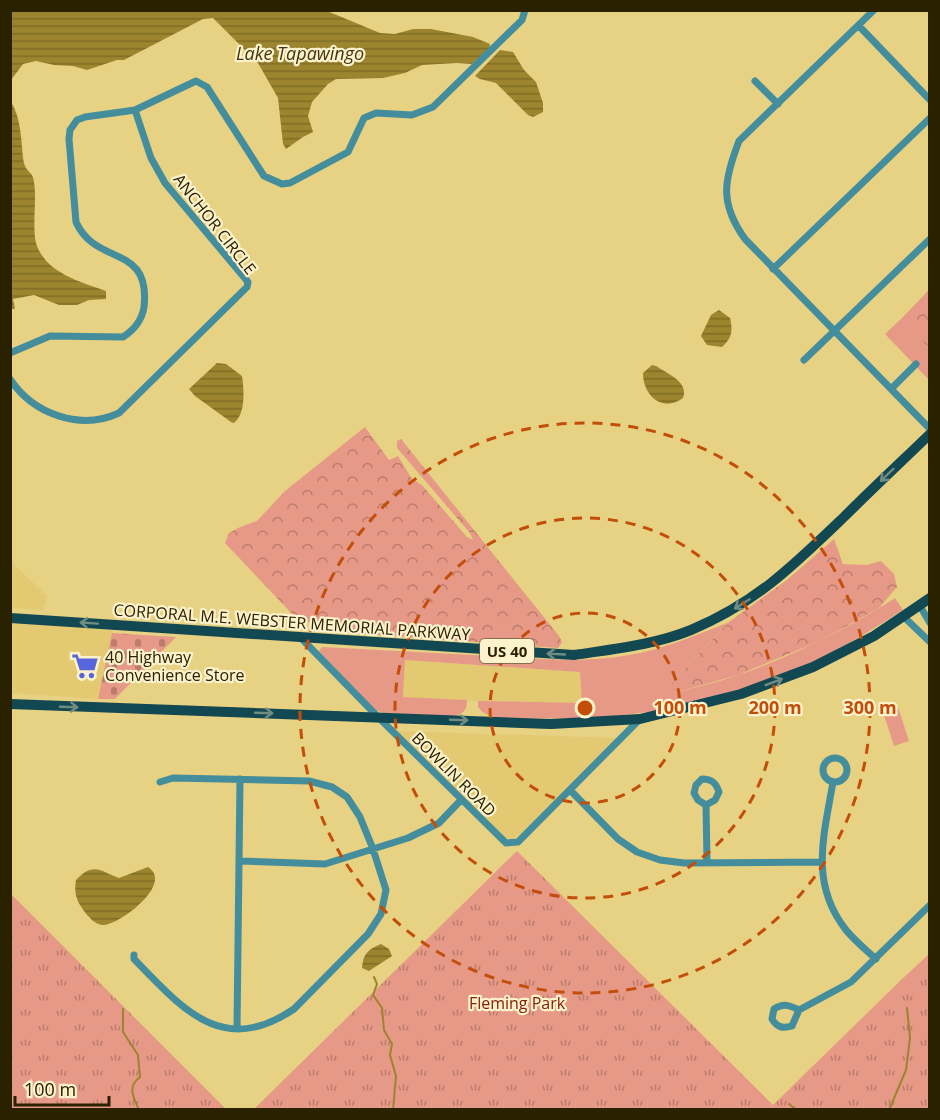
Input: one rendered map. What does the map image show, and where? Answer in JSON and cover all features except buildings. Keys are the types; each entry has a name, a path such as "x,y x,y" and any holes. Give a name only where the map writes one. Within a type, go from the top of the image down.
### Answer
{"main road":[{"name":"CORPORAL M.E. WEBSTER MEMORIAL PARKWAY","path":"10,618 574,655 649,642 688,631 726,614 762,592 798,561 930,434"},
{"path":"10,704 550,724 640,719 690,708 813,667 874,636 930,598"}],"street":[{"path":"874,10 740,141 728,170 725,189 732,218 745,239 930,429"},
{"path":"10,354 50,336 123,337 139,322 143,313 145,293 139,271 133,265 94,245 81,234 76,222 69,139 70,130 77,120 135,110 196,81 207,87 264,176 282,184 290,183 348,152 364,118 368,115 376,113 412,115 433,107 522,20 524,11"},
{"path":"859,26 930,100"},
{"path":"755,81 778,104"},
{"name":"ANCHOR CIRCLE","path":"10,379 28,400 57,417 99,421 119,413 247,287 248,282 170,190 151,158 135,110"},
{"path":"773,269 930,118"},
{"path":"804,360 930,239"},
{"path":"891,389 916,364"},
{"path":"920,606 930,623"},
{"path":"904,617 930,642"},
{"name":"BOWLIN ROAD","path":"302,638 501,840 513,844 518,842 571,791"},
{"path":"640,719 571,791 610,832 637,852 669,862 821,862"},
{"path":"134,955 134,958 178,1004 203,1021 229,1028 254,1027 281,1017 294,1009 368,934 381,914 386,890 360,817 347,797 332,787 309,781 173,778 160,782"},
{"path":"237,1028 240,779"},
{"path":"832,782 821,862 824,882 831,905 841,922 876,959"},
{"path":"239,861 325,864 408,838 439,823 461,800"},
{"path":"706,805 707,862"},
{"path":"799,1010 851,982 930,905"}],"shaded area":[{"path":"10,561 47,596 43,610 11,608"},
{"path":"10,622 113,630 98,699 11,693"},
{"path":"405,660 580,672 583,703 403,697"},
{"path":"395,731 617,738 525,832 511,839 502,837"}],"green space":[{"path":"929,290 929,348 901,319"},
{"path":"901,319 929,348 929,380 885,334"},
{"path":"365,427 389,460 398,456 412,479 422,485 467,537 473,540 470,533 397,448 397,441 401,439 559,636 562,642 558,648 323,631 321,624 302,621 295,617 225,543 229,533 257,521 285,491"},
{"path":"834,539 843,564 867,565 881,561 894,574 897,587 879,608 820,641 738,675 674,693 670,691 672,682 729,622 787,580"},
{"path":"895,598 903,610 866,633 796,670 723,696 648,712 609,716 503,718 488,715 478,707 478,701 582,703 580,672 405,660 403,697 467,700 466,707 462,713 453,716 384,713 375,710 319,651 322,647 543,659 595,659 655,649 729,622 672,682 674,693 733,677 801,650"},
{"path":"112,633 176,637 115,699 98,699"},
{"path":"898,707 909,741 894,746 883,712"},
{"name":"Fleming Park","path":"517,851 773,1105 929,954 929,1109 254,1109"},
{"path":"11,894 226,1109 11,1109"}],"water":[{"name":"Lake Tapawingo","path":"11,11 327,11 380,33 395,34 413,29 431,29 473,37 490,44 489,49 472,64 422,65 405,73 383,78 336,79 328,84 312,102 308,116 313,132 286,149 283,144 278,98 258,63 213,18 203,19 124,60 117,60 87,70 36,61 23,64 11,80"},
{"path":"500,50 513,52 524,70 536,82 543,103 543,112 533,117 528,115 496,83 475,76"},
{"path":"10,100 18,121 25,167 32,175 35,189 36,243 47,262 65,275 106,291 106,299 89,300 77,305 59,305 34,295 13,299 15,309 11,309"},
{"path":"719,310 730,318 731,327 730,337 722,347 707,345 701,336 711,315"},
{"path":"217,363 226,364 242,376 244,394 241,414 234,423 195,396 189,389"},
{"path":"652,365 671,375 680,383 684,392 683,398 668,404 655,400 650,395 646,389 643,373"},
{"path":"148,867 154,874 154,884 149,893 141,903 119,919 109,924 99,924 89,917 79,903 76,896 76,880 82,874 93,869 119,878"},
{"path":"381,944 389,949 392,956 369,971 362,968 367,953"}],"waterway":[{"path":"374,977 377,984 373,995 382,1008 384,1030 392,1044 390,1055 396,1076 393,1110"},
{"path":"889,1110 906,1070 910,1038 907,1008"},
{"path":"123,1009 123,1032 138,1055 140,1077 134,1084 132,1092 139,1110"},
{"path":"789,1104 797,1110"}],"place":[{"name":"40 Highway Convenience Store","path":"85,666"}]}
